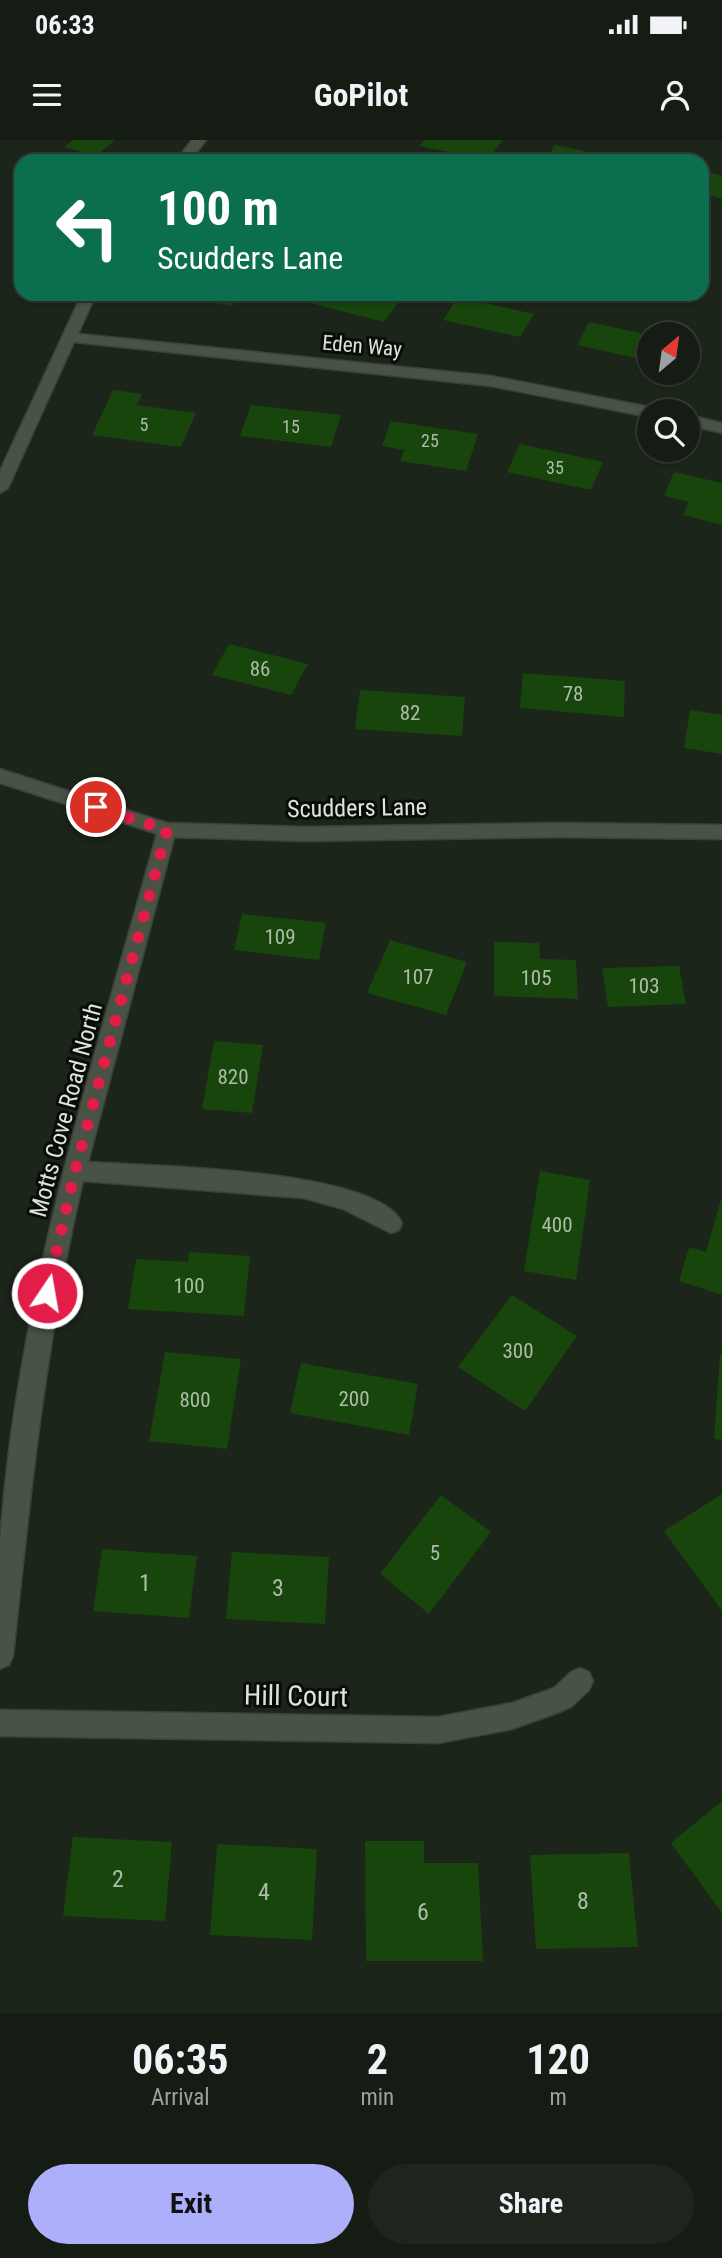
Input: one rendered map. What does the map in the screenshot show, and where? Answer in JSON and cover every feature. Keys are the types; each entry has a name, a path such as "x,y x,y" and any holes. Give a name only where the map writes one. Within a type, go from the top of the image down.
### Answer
{"street":[{"path":"188,154 199,140"},
{"path":"0,488 86,301"},
{"name":"Eden Way","path":"69,337 491,381 637,410"},
{"path":"700,423 722,428"},
{"name":"Scudders Lane","path":"0,776 167,830 306,834 561,830 722,832"},
{"name":"Motts Cove Road North","path":"0,1656 36,1356 51,1272 75,1171 167,830"},
{"path":"75,1171 296,1185 338,1195 391,1223"},
{"name":"Hill Court","path":"0,1723 439,1730 512,1716 562,1698 580,1681"}],"building":[{"path":"73,140 115,140 98,154 64,147"},
{"path":"424,140 502,140 493,154 459,154 420,146"},
{"path":"555,145 598,154 549,154"},
{"path":"709,172 722,176 722,199 709,195"},
{"path":"201,301 234,301 232,306"},
{"path":"312,301 399,301 384,322 310,303"},
{"path":"455,301 476,301 534,314 520,337 443,320"},
{"path":"589,322 637,332 637,358 577,345"},
{"path":"113,390 142,394 137,405 196,413 181,447 92,435"},
{"path":"251,405 341,415 331,447 240,436"},
{"path":"391,421 478,434 466,471 400,461 404,450 382,446"},
{"path":"520,444 603,462 591,490 507,472"},
{"path":"674,472 722,483 722,525 683,515 689,502 664,496"},
{"path":"229,644 308,664 291,695 212,675"},
{"path":"523,673 625,681 624,717 520,708"},
{"path":"360,690 465,697 462,736 355,729"},
{"path":"690,710 722,715 722,754 684,748"},
{"path":"242,914 326,923 319,960 234,950"},
{"path":"390,940 467,962 446,1015 367,993"},
{"path":"494,942 539,943 540,959 576,960 578,999 494,996"},
{"path":"679,966 686,1004 608,1007 602,968"},
{"path":"214,1041 263,1045 252,1113 202,1109"},
{"path":"540,1171 590,1180 576,1280 524,1271"},
{"path":"722,1196 722,1295 679,1281 689,1247 706,1252"},
{"path":"189,1252 250,1256 244,1316 128,1309 136,1259 188,1262"},
{"path":"512,1295 577,1336 525,1411 458,1367"},
{"path":"165,1352 241,1359 227,1449 149,1441"},
{"path":"722,1354 722,1440 714,1439"},
{"path":"301,1363 418,1384 409,1435 290,1413"},
{"path":"722,1494 722,1611 664,1531"},
{"path":"441,1495 491,1532 429,1614 380,1574"},
{"path":"102,1549 197,1556 189,1618 93,1611"},
{"path":"232,1552 329,1557 325,1624 226,1619"},
{"path":"722,1801 722,1913 671,1843"},
{"path":"73,1837 172,1842 165,1921 63,1916"},
{"path":"365,1841 424,1841 424,1863 478,1863 483,1961 366,1961"},
{"path":"217,1844 317,1849 312,1940 210,1935"},
{"path":"629,1853 638,1947 536,1949 530,1855"}],"route":[{"path":"47,1293 75,1171 167,830 96,807"}]}
